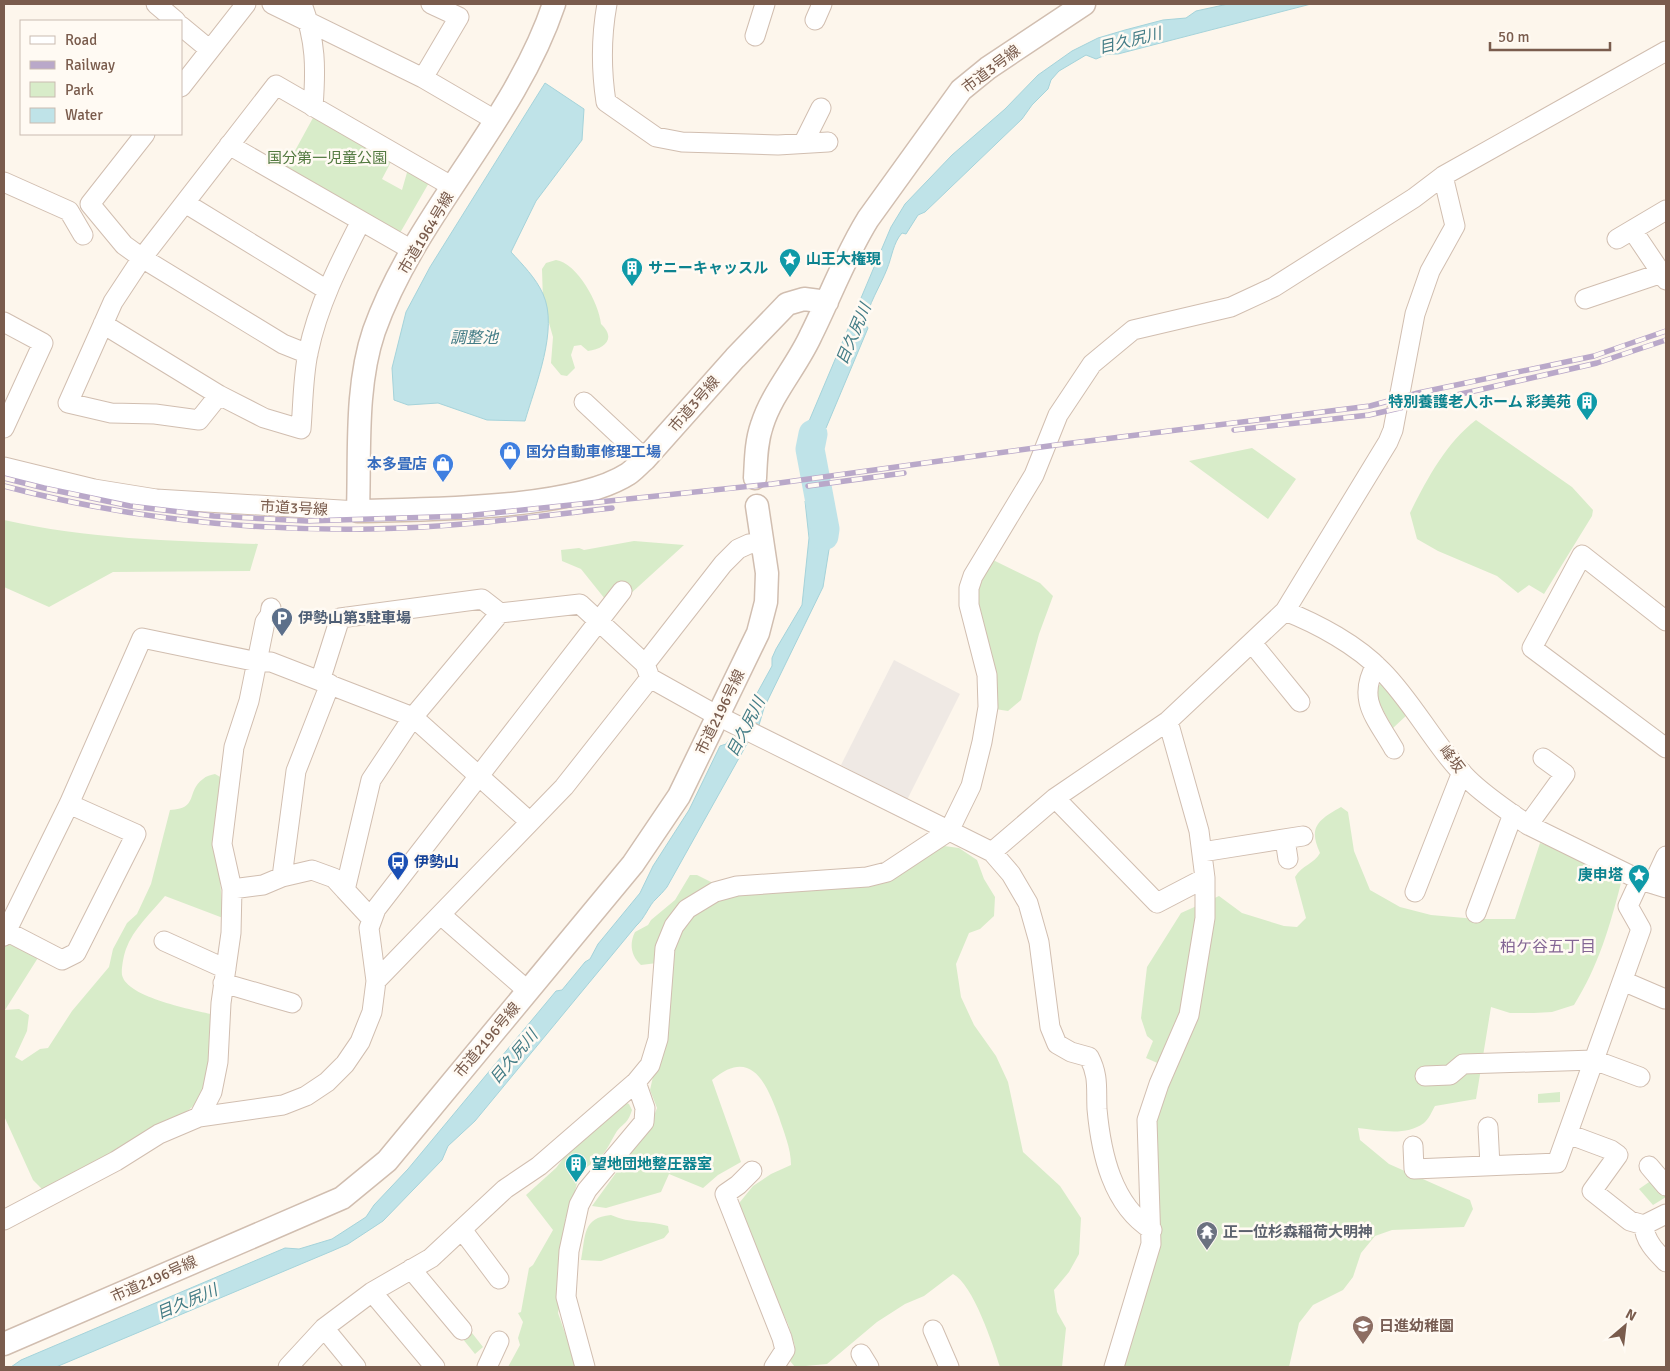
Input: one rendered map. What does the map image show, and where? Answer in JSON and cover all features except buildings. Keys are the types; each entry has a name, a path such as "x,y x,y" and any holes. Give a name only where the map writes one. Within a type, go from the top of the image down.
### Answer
{"street":[{"path":"156,4 175,20"},
{"path":"182,86 246,4"},
{"path":"272,4 423,78 495,120"},
{"path":"302,4 310,23 316,59 314,107"},
{"path":"423,78 459,17 431,4"},
{"name":"市道1964号線","path":"358,511 362,402 367,356 384,308 412,250 495,120 530,60 547,25 554,4"},
{"path":"608,4 603,25 602,54 606,102 632,122 656,137 682,142 778,145 828,142"},
{"path":"755,36 766,4"},
{"name":"市道3号線","path":"4,467 94,489 156,499 358,511 450,508 546,499 576,493 611,482 628,474 645,458 735,358 787,304 804,299 827,302 855,239 951,102 974,78 1084,4"},
{"path":"182,27 210,50"},
{"path":"288,1367 324,1328 372,1292 431,1258 463,1231 505,1189 539,1166 636,1082 650,1066 658,1039 665,948 674,926 686,909 715,892 737,886 867,877 887,872 949,831 971,786 988,708 987,675 969,605 969,588 977,568 1034,475 1058,415 1092,364 1133,330 1231,307 1274,286 1414,198 1442,176 1666,51"},
{"path":"219,395 199,420 155,414 111,413 68,403 113,302 142,258 276,85 453,187"},
{"path":"804,142 821,108"},
{"path":"144,135 90,204 124,245 142,258 283,344 308,354"},
{"path":"229,145 412,250"},
{"path":"992,852 1055,798 1168,721 1285,611 1388,442 1393,430 1415,314 1430,271 1454,226 1442,176"},
{"path":"4,182 69,211 83,235"},
{"path":"185,203 326,290"},
{"path":"1595,300 1664,276 1625,235 1666,210"},
{"path":"102,324 219,395 264,418 302,429 308,354 326,290 361,221"},
{"path":"755,478 756,449 762,424 773,400 811,337 827,302"},
{"path":"4,322 43,343 4,428"},
{"path":"584,402 645,458"},
{"name":"市道2196号線","path":"4,1344 342,1198 388,1161 638,856 679,796 724,719 758,633 766,602 767,573 757,506"},
{"path":"376,981 564,787 723,564 738,549 749,544 762,543"},
{"path":"1666,621 1582,555 1532,648 1666,748"},
{"path":"4,1220 116,1161 159,1134 199,1117 283,1105 306,1096 327,1082 345,1064 360,1042 372,1012 376,981 369,928 371,918 478,775 622,591"},
{"path":"282,877 296,771 325,682 340,618 482,599 500,613"},
{"path":"345,890 371,780 413,717 500,613 580,604 647,671 724,719 992,852 1011,874 1028,903 1039,942 1050,1027 1057,1044 1070,1052 1089,1057 1096,1072 1098,1122 1106,1162 1124,1203 1133,1216 1152,1230"},
{"path":"199,1117 212,1092 218,1062 224,976 231,933 232,888 222,844 234,747 249,701 265,622 270,615 271,608"},
{"name":"峰坂","path":"1285,611 1313,624 1356,650 1376,665 1462,772 1513,814 1528,825 1653,884"},
{"path":"69,804 136,834 76,953 62,960 5,932 69,804 142,638 258,662 271,662 413,717 529,821"},
{"path":"1252,643 1300,702"},
{"path":"1376,665 1366,686 1367,700 1394,749"},
{"path":"1114,1367 1148,1258 1152,1230 1147,1167 1148,1120 1159,1084 1189,1015 1205,918 1205,878 1193,802 1168,721"},
{"path":"1528,825 1564,774 1543,758"},
{"path":"1415,892 1462,772"},
{"path":"1055,798 1157,902 1205,878"},
{"path":"1476,913 1513,814"},
{"path":"1202,852 1294,838 1288,859"},
{"path":"1414,1146 1414,1169 1557,1163 1642,929 1628,906 1653,884 1666,856"},
{"path":"232,888 264,886 282,877 312,870 334,878 371,918"},
{"path":"441,915 528,992"},
{"path":"164,941 224,976 292,1003"},
{"path":"1623,981 1665,999"},
{"path":"1425,1076 1450,1075 1463,1064 1594,1060 1640,1077"},
{"path":"585,1367 566,1297 569,1251 579,1205 587,1190 644,1122 645,1108 636,1082"},
{"path":"1488,1127 1490,1166"},
{"path":"1568,1134 1611,1150 1618,1155 1592,1191 1630,1221 1644,1225 1666,1214"},
{"path":"1650,1166 1666,1186"},
{"path":"752,1171 738,1185 725,1194 782,1338 784,1350 774,1367"},
{"path":"1644,1225 1644,1231 1653,1249 1666,1262"},
{"path":"463,1231 499,1279"},
{"path":"411,1269 462,1330"},
{"path":"372,1292 435,1367"},
{"path":"324,1328 356,1367"},
{"path":"932,1330 949,1367"},
{"path":"487,1367 499,1340"}],"shaded area":[{"path":"894,660 960,694 907,800 841,765"}],"green space":[{"name":"国分第一児童公園","path":"314,116 374,150 368,161 375,166 382,154 392,160 382,179 402,190 408,169 430,181 400,233 285,169"},
{"path":"556,260 572,268 586,285 596,306 601,324 608,334 608,339 603,346 594,350 588,351 581,345 574,346 571,355 575,368 567,376 561,375 551,363 553,337 543,302 542,269 546,263"},
{"path":"1476,420 1572,487 1593,510 1592,516 1544,594 1529,585 1518,593 1497,576 1438,551 1417,539 1410,513 1438,462 1455,439"},
{"path":"1252,448 1296,479 1268,519 1189,461"},
{"path":"4,520 98,535 258,544 250,571 113,572 49,607 4,587"},
{"path":"634,541 684,545 628,596 605,599 581,569 562,561 561,550 579,548 584,550"},
{"path":"993,560 1040,583 1053,596 1039,634 1021,700 1008,711 995,709 976,591"},
{"path":"1382,683 1408,714 1393,728 1378,701 1377,687"},
{"path":"215,774 222,778 218,853 223,918 165,896 138,928 129,942 122,965 122,975 127,983 136,990 163,1002 215,1015 212,1058 205,1088 200,1098 191,1108 174,1120 127,1147 42,1189 33,1180 4,1116 4,947 9,936 41,953 5,1010 19,1009 29,1015 27,1031 15,1057 22,1061 40,1049 48,1048 72,1011 109,967 113,949 127,923 137,914 151,884 170,810 179,809 189,803 198,784 206,777"},
{"path":"1341,807 1348,812 1354,851 1370,890 1400,907 1431,915 1476,919 1515,919 1540,843 1561,850 1621,883 1597,961 1574,1005 1552,1012 1534,1013 1510,1013 1491,1007 1476,1099 1435,1106 1424,1123 1409,1130 1392,1132 1358,1128 1360,1140 1389,1164 1470,1200 1473,1209 1464,1227 1392,1230 1375,1236 1361,1253 1353,1277 1343,1290 1313,1305 1299,1323 1289,1367 1118,1367 1150,1257 1152,1131 1162,1065 1146,1058 1153,1041 1147,1036 1141,1018 1147,967 1181,913 1219,896 1242,913 1284,926 1297,927 1306,918 1295,877 1315,860 1320,853 1315,837 1317,825 1326,816"},
{"path":"937,845 959,848 977,860 984,879 995,897 994,916 980,929 969,933 956,964 961,997 974,1025 996,1056 1008,1082 1023,1152 1060,1186 1081,1218 1079,1254 1069,1272 1054,1290 1057,1312 1066,1328 1062,1367 1000,1367 975,1302 968,1290 953,1274 924,1296 905,1304 877,1322 827,1364 795,1367 790,1361 795,1346 788,1324 767,1279 758,1252 739,1216 740,1202 753,1186 771,1174 791,1165 787,1141 774,1104 769,1092 755,1073 747,1068 737,1067 726,1071 712,1080 741,1162 718,1175 703,1188 669,1174 661,1192 606,1208 592,1206 650,1126 657,1108 650,1090 656,1063 670,949 692,912 734,891 811,885 870,886 898,874"},
{"path":"690,875 697,875 713,883 657,963 641,965 635,958 632,950 635,932 648,925 651,920 675,900"},
{"path":"1560,1092 1560,1102 1538,1103 1538,1094"},
{"path":"623,1101 629,1104 632,1110 631,1114 617,1131 603,1154 582,1172 571,1208 565,1219 569,1226 568,1233 561,1241 562,1258 558,1265 557,1278 561,1297 558,1313 577,1367 508,1367 520,1345 518,1338 523,1322 518,1313 521,1312 529,1268 533,1265 553,1230 526,1195"},
{"path":"1652,1180 1666,1197 1653,1205 1639,1189"},
{"path":"611,1215 625,1220 668,1226 669,1232 664,1238 601,1261 581,1260 585,1236 590,1224 602,1217"},
{"path":"468,1333 472,1333 483,1347 475,1354 462,1338"}],"water":[{"path":"1228,4 1311,4 1118,54 1108,54 1096,59 1086,55 1059,71 1051,80 1048,89 1032,105 1022,119 925,212 918,215 906,234 902,233 897,241 869,310 865,324 868,328 826,428 822,428 818,434 816,445 823,473 804,475 802,449 804,433 891,227 905,204 952,155 1005,109 1038,75 1072,51 1098,38 1163,20 1186,18 1196,11"},
{"name":"調整池","path":"545,83 584,109 582,140 536,201 511,252 537,282 547,308 548,324 544,358 525,421 487,420 438,403 408,405 394,400 392,368 406,312 430,267"},
{"path":"829,496 831,537 823,587 764,708 759,725 744,717 772,666 772,658 776,649 802,605 809,538 805,501"},
{"path":"733,734 748,742 667,887 475,1121 448,1146 442,1160 383,1221 348,1244 56,1367 11,1367 21,1360 285,1248 299,1249 332,1239 366,1217 374,1205 408,1169 556,991 562,990 585,962 590,959 598,944 640,893 653,866 689,810 720,746 726,744"}],"waterway":[{"name":"目久尻川","path":"813,434 810,449 825,529 824,536"}],"railway":[{"path":"4,478 130,506 214,516 307,521 465,516 772,484 1056,445 1370,406 1418,393 1594,356 1666,331"},
{"path":"1234,430 1369,415 1597,363 1666,340"},
{"path":"808,486 904,473"},
{"path":"4,486 95,507 140,514 232,525 278,528 371,529 431,527 612,508"}],"place":[{"name":"山王大権現","path":"790,278"},
{"name":"サニーキャッスル","path":"632,287"},
{"name":"特別養護老人ホーム 彩美苑","path":"1587,421"},
{"name":"国分自動車修理工場","path":"510,471"},
{"name":"本多畳店","path":"443,483"},
{"name":"伊勢山第3駐車場","path":"282,637"},
{"name":"伊勢山","path":"398,881"},
{"name":"庚申塔","path":"1639,894"},
{"name":"望地団地整圧器室","path":"576,1183"},
{"name":"正一位杉森稲荷大明神","path":"1207,1251"},
{"name":"日進幼稚園","path":"1363,1345"}],"district":[{"name":"柏ケ谷五丁目","path":"1548,947"}]}
